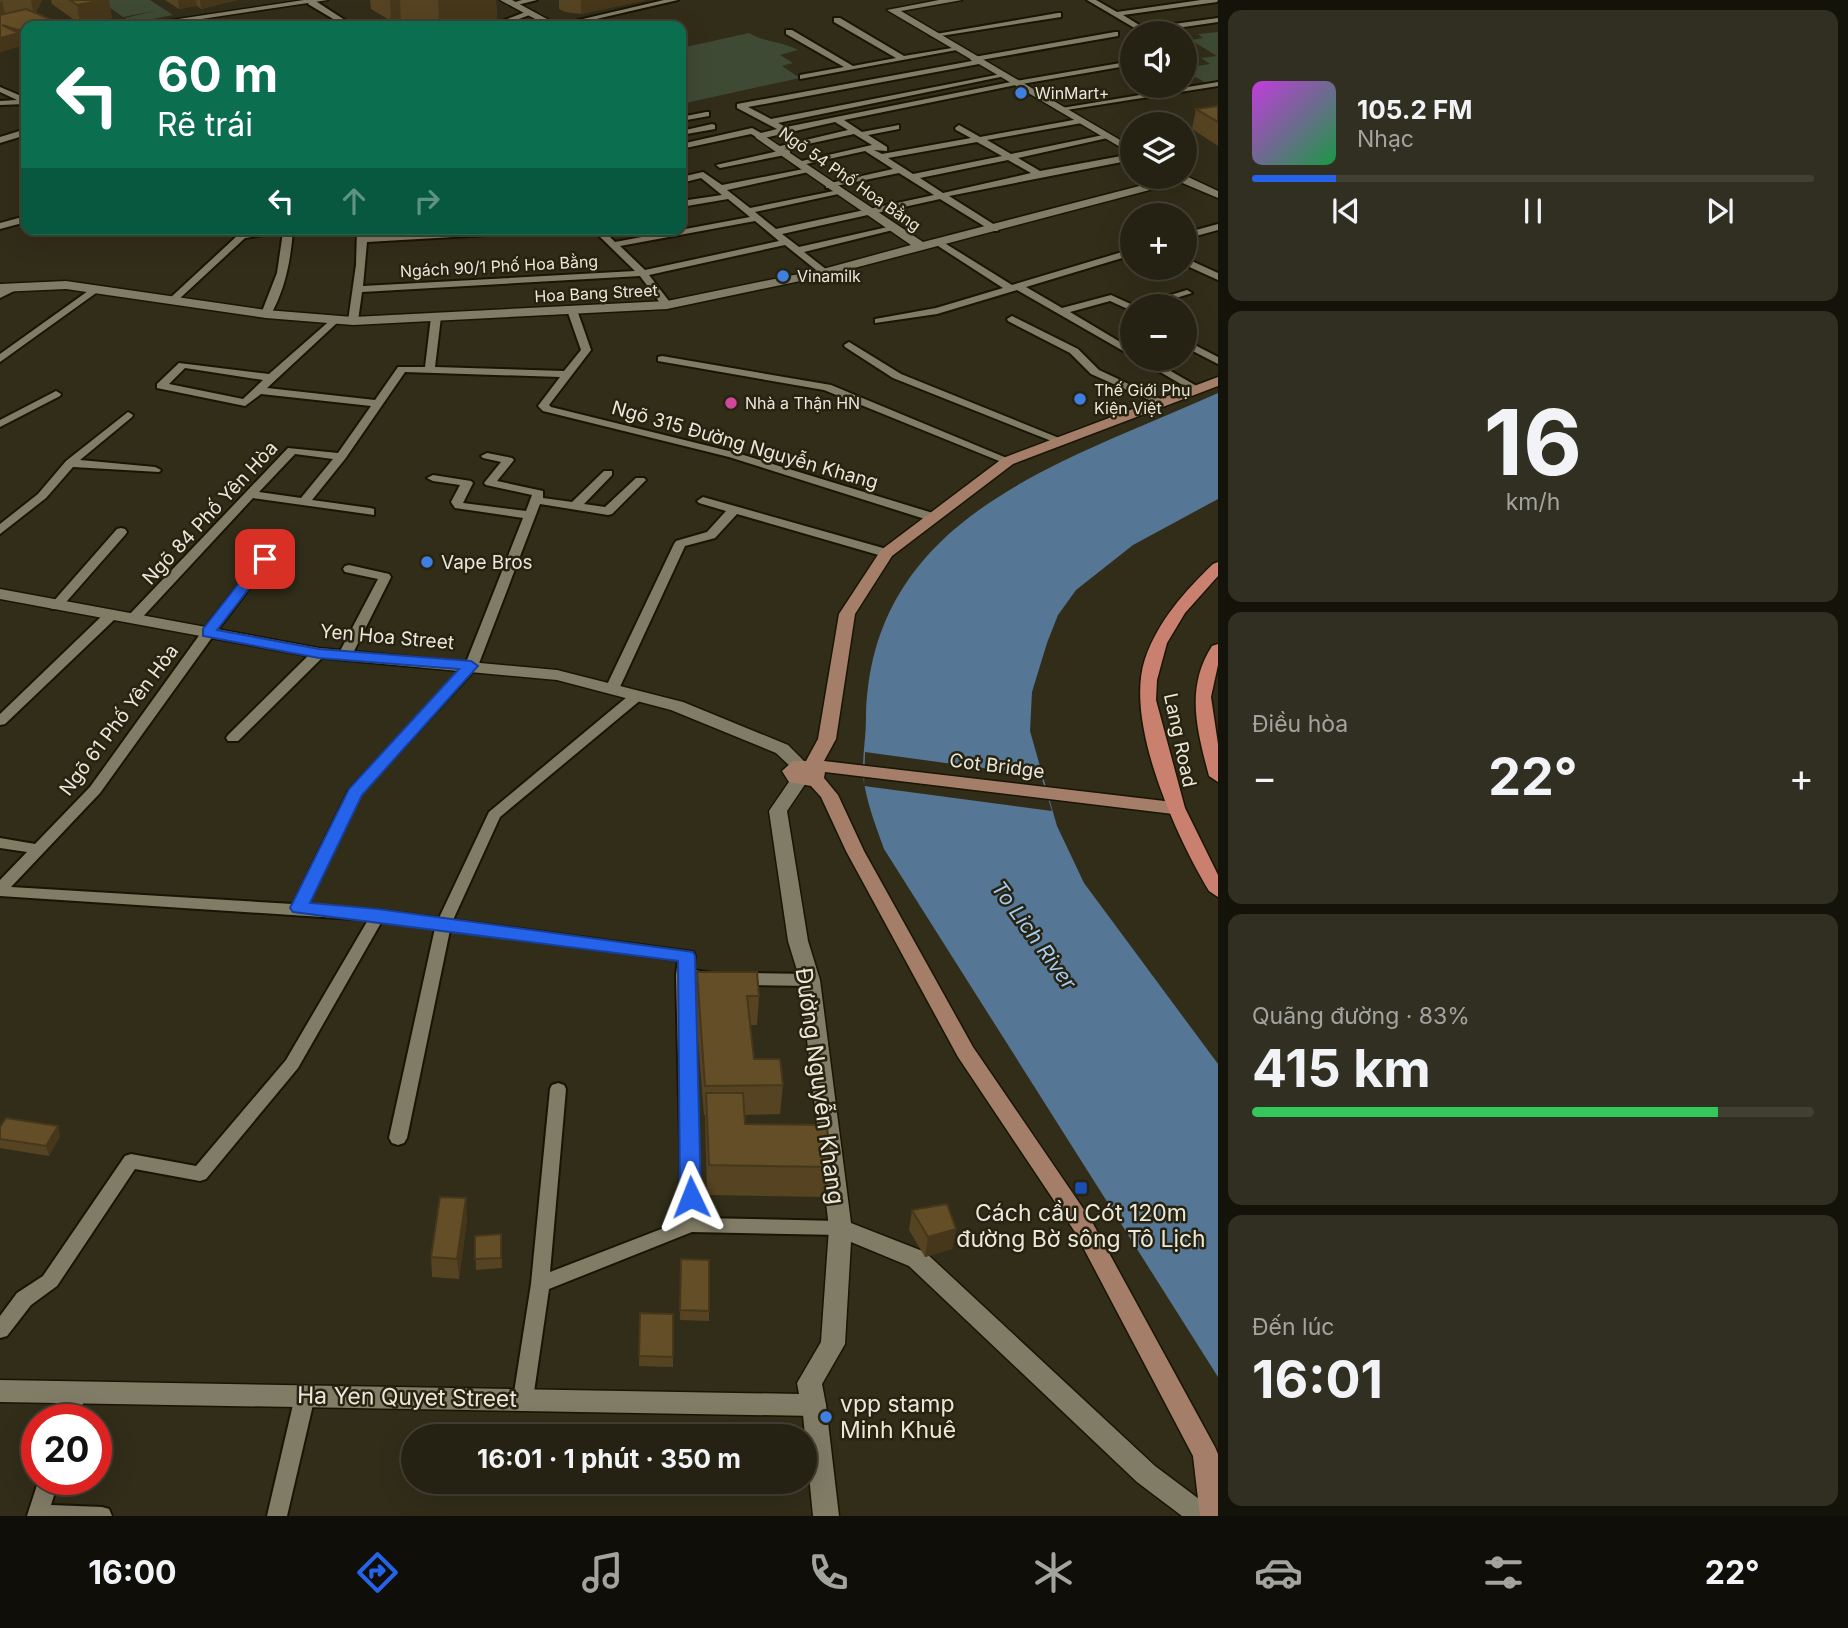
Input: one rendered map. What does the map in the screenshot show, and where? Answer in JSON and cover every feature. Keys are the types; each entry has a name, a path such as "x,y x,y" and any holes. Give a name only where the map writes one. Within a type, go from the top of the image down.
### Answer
{"main road":[{"path":"1213,1516 1206,1455 1083,1226 965,1052 855,851 829,795 808,771 827,739 847,614 886,553 1008,461 1218,380"},
{"name":"Lang Road","path":"1218,567 1174,614 1157,649 1148,684 1148,704 1173,808 1191,848 1218,891"},
{"name":"Lang Road","path":"1218,649 1209,665 1200,697 1211,720 1218,776"},
{"name":"Cot Bridge","path":"808,771 830,765 1173,808"}],"street":[{"path":"173,21 323,0"},
{"path":"957,0 906,4 892,10 1120,144"},
{"path":"509,2 546,21"},
{"name":"Ngõ 54 Phố Hoa Bằng","path":"760,136 784,149 797,163 834,190 920,247"},
{"path":"1197,185 1218,195"},
{"name":"Hoa Bang Street","path":"6,288 66,285 98,288 266,314 354,321 667,305 824,272 995,229 1137,189"},
{"name":"Yen Hoa Street","path":"0,594 319,653 557,675 677,706 782,749 808,771"},
{"name":"Đường Nguyễn Khang","path":"808,771 778,811 798,941 810,980 840,1228 917,1259 1146,1474 1202,1516"},
{"path":"826,1516 809,1382 833,1344 840,1228"},
{"name":"Ha Yen Quyet Street","path":"0,1391 814,1405"}],"lane":[{"path":"509,2 533,0"},
{"path":"579,21 674,0"},
{"path":"1091,0 1128,21"},
{"path":"1116,14 1217,0"},
{"path":"311,2 342,21"},
{"path":"507,21 530,13"},
{"path":"934,35 1058,15"},
{"path":"837,20 903,59"},
{"path":"1197,24 1218,20"},
{"path":"789,32 851,68"},
{"path":"785,130 740,106 1115,34"},
{"path":"803,77 958,49"},
{"path":"760,136 1016,83 1120,65"},
{"path":"769,122 1003,76"},
{"path":"1060,108 1218,84"},
{"path":"1201,86 1218,96"},
{"path":"0,89 21,100"},
{"path":"0,103 21,102"},
{"path":"822,111 894,155"},
{"path":"686,119 706,114"},
{"path":"882,158 1080,121"},
{"path":"686,132 712,127"},
{"path":"720,165 860,132 895,127"},
{"path":"959,128 1039,174"},
{"name":"Ngõ 54 Phố Hoa Bằng","path":"686,145 752,131 760,136"},
{"path":"0,140 21,134"},
{"path":"912,177 1108,137"},
{"path":"797,163 880,146"},
{"path":"867,149 995,229"},
{"path":"776,232 1039,174 1120,159"},
{"path":"749,211 901,170"},
{"path":"722,188 808,171"},
{"path":"686,179 703,176 722,188 824,272"},
{"path":"686,203 731,196"},
{"path":"686,232 759,218"},
{"path":"0,226 21,220"},
{"path":"1197,233 1218,227"},
{"path":"799,250 892,229"},
{"path":"174,299 237,235"},
{"path":"266,314 276,297 287,251 286,235"},
{"path":"354,321 356,289 362,279 362,235"},
{"path":"602,235 643,273 667,305"},
{"path":"613,246 670,235"},
{"name":"Ngách 90/1 Phố Hoa Bằng","path":"356,289 643,273 786,242"},
{"path":"938,242 1120,346"},
{"path":"879,321 937,311 1120,256"},
{"path":"1197,267 1218,277"},
{"path":"0,295 6,288"},
{"path":"0,359 98,288"},
{"path":"1060,312 1111,298 1120,302"},
{"path":"304,502 341,457 402,369 568,374 586,350 572,310"},
{"path":"430,369 436,317"},
{"path":"1012,319 1074,351 1095,372 1160,401"},
{"path":"272,377 183,365 161,386 245,403 334,320"},
{"path":"849,345 897,376 1058,440"},
{"path":"1197,349 1218,360"},
{"path":"662,359 827,387 1008,461"},
{"path":"1165,371 1195,388"},
{"name":"Ngõ 315 Đường Nguyễn Khang","path":"568,374 543,406 547,409 733,456 932,517"},
{"path":"258,390 377,404"},
{"path":"0,424 57,394"},
{"path":"0,530 42,496 70,463 128,415"},
{"name":"Ngõ 84 Phố Yên Hòa","path":"133,619 292,450 341,457"},
{"path":"299,908 354,793 471,666 539,493 490,483 508,460 487,456"},
{"path":"70,463 155,470"},
{"path":"575,506 608,473"},
{"path":"433,478 467,483 457,502 459,506 530,515"},
{"path":"536,500 608,511 640,480"},
{"path":"602,510 624,489"},
{"path":"251,494 370,512"},
{"path":"703,501 886,553"},
{"path":"612,689 680,544 711,535 733,511"},
{"path":"56,606 121,532"},
{"name":"Ngõ 61 Phố Yên Hòa","path":"0,890 95,790 208,632 279,541"},
{"path":"345,655 384,577 349,569"},
{"path":"0,721 110,616"},
{"path":"233,738 319,653"},
{"path":"398,1138 444,923 494,815 638,695"},
{"path":"0,843 38,849"},
{"path":"0,890 378,915 687,956 684,975 691,1225"},
{"path":"0,1329 24,1299 50,1281 131,1161 200,1174 292,1064 378,915"},
{"path":"684,975 810,980"},
{"path":"523,1399 540,1284 558,1088"},
{"path":"540,1284 691,1225 840,1228"},
{"path":"73,1404 76,1394"},
{"path":"277,1516 304,1396"},
{"path":"44,1495 37,1515 102,1516"}],"green space":[{"path":"99,0 150,0 173,15 142,21 129,21 125,18 155,11 123,17"},
{"path":"1218,32 1218,87 1215,88 1197,78 1197,66 1210,64 1201,58 1217,56 1197,44 1197,39 1203,38 1198,34"},
{"path":"749,33 798,50 780,55 793,63 782,66 800,78 686,103 686,47"}],"water":[{"name":"To Lich River","path":"1218,393 1218,499 1133,545 1076,590 1058,615 1047,643 1032,692 1030,731 1057,826 1084,883 1218,1064 1218,1377 884,849 869,804 863,771 866,719 876,649 900,592 938,545 985,506 1039,473"}],"pier":[{"path":"865,752 1041,776 1052,811 864,786"}],"building":[{"path":"70,0 103,0 77,5"},
{"path":"26,9 55,21 21,21 21,29 18,30 2,25 19,33 0,38 0,15"},
{"path":"1218,106 1218,122 1196,109"},
{"path":"697,972 757,972 759,996 747,996 754,1059 780,1059 783,1085 705,1086"},
{"path":"706,1093 743,1093 745,1124 827,1125 830,1167 709,1165"},
{"path":"6,1118 58,1126 46,1146 0,1139 0,1127"},
{"path":"440,1197 466,1198 457,1259 431,1257"},
{"path":"947,1204 956,1229 928,1237 912,1210"},
{"path":"501,1234 501,1258 475,1259 475,1236"},
{"path":"681,1259 709,1260 709,1311 680,1310"},
{"path":"640,1313 673,1314 673,1357 639,1356"}],"place":[{"name":"WinMart+","path":"1021,93"},
{"name":"Vinamilk","path":"783,276"},
{"name":"Thế Giới Phụ Kiện Việt","path":"1080,399"},
{"name":"Nhà a Thận HN","path":"731,403"},
{"name":"Vape Bros","path":"427,562"},
{"name":"Cách cầu Cót 120m đường Bờ sông Tô Lịch","path":"1081,1188"},
{"name":"vpp stamp Minh Khuê","path":"826,1417"}],"route":[{"path":"265,559 208,632 319,653 471,666 354,793 299,908 444,923 687,956 684,975 691,1197"}]}
